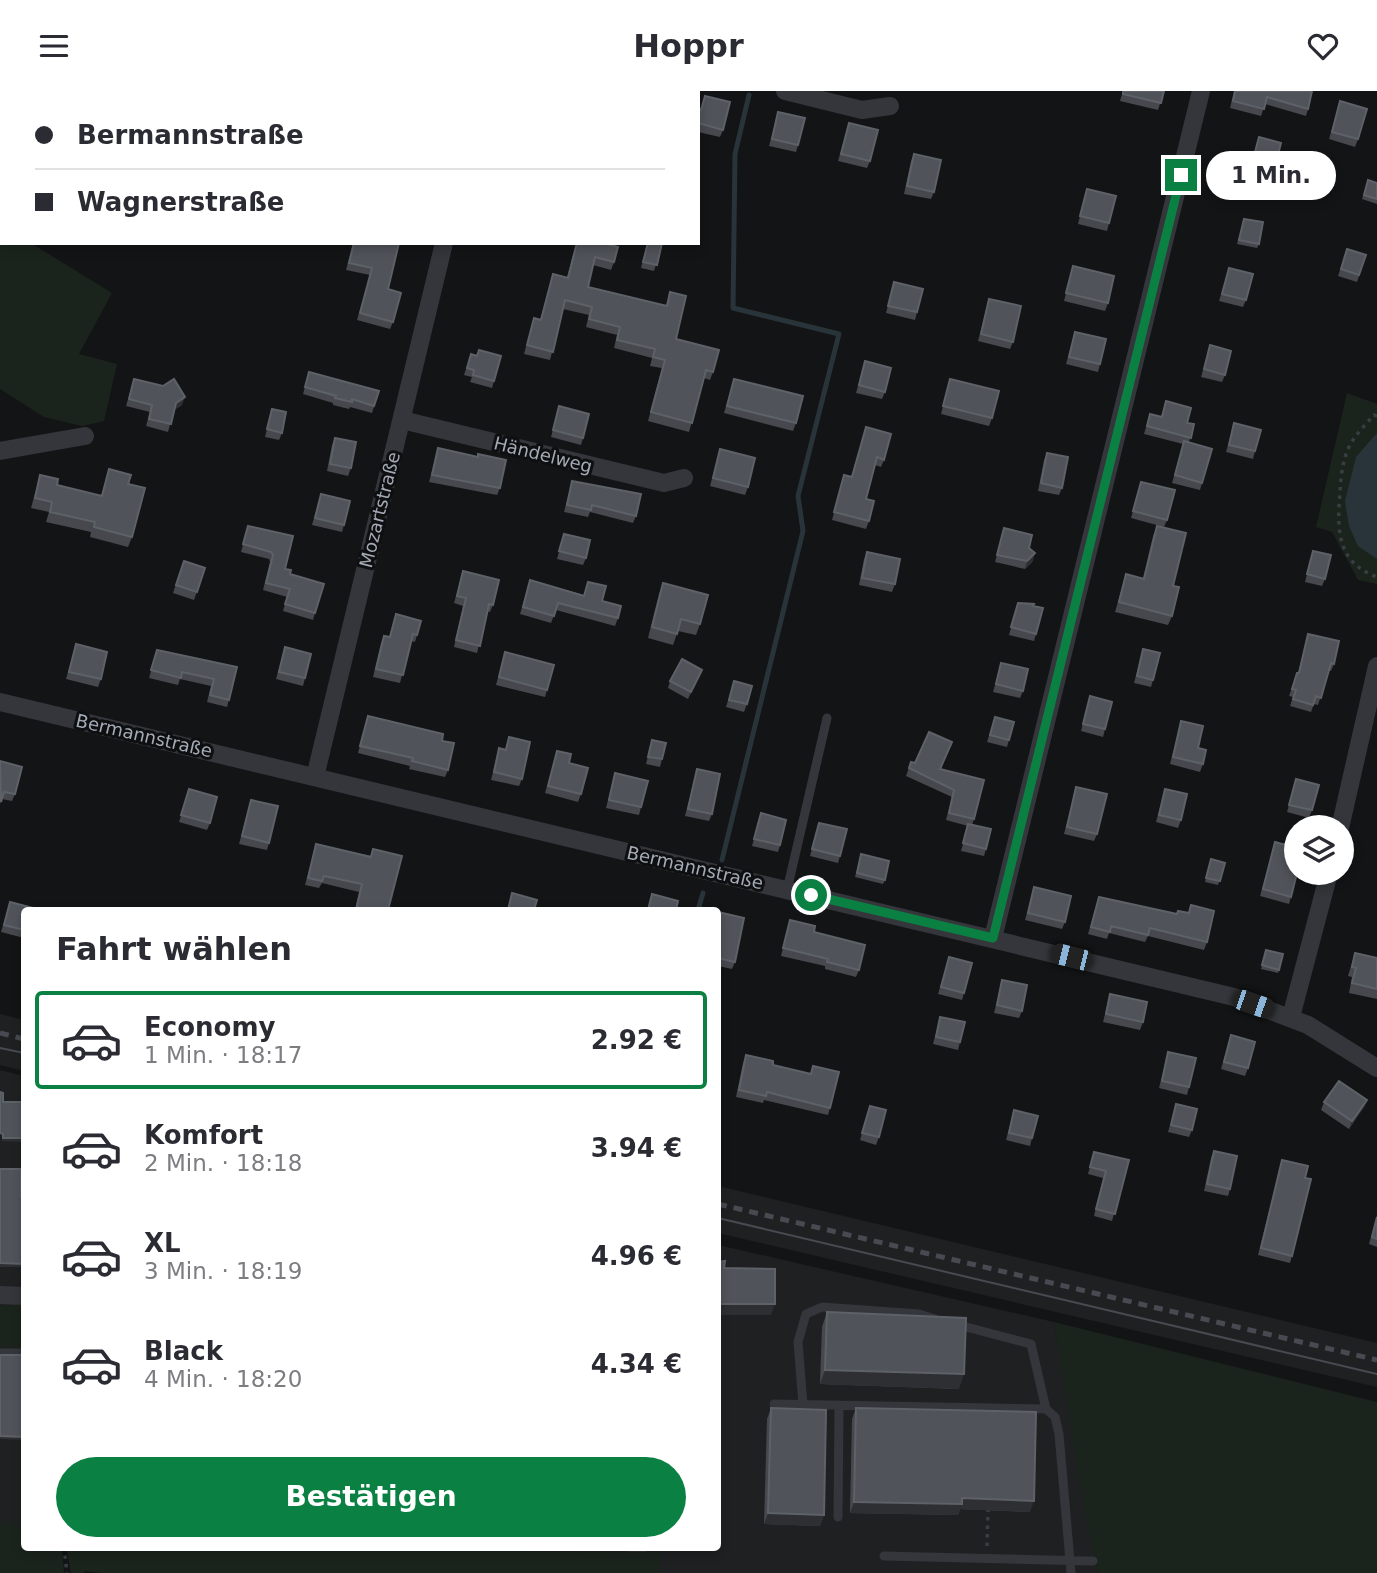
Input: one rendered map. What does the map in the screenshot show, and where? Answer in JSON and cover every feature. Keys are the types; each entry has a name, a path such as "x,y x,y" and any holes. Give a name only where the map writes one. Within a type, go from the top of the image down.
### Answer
{"street":[{"path":"785,91 862,110 890,106"},
{"path":"993,938 1201,91"},
{"name":"Mozartstraße","path":"315,777 444,245"},
{"name":"Händelweg","path":"402,420 664,483 684,478"},
{"path":"0,451 85,436"},
{"path":"1343,815 1377,666"},
{"name":"Bermannstraße","path":"0,702 1234,997 1291,1017 1335,1040 1377,1068"},
{"path":"1291,1017 1326,885"},
{"path":"0,1295 21,1296"}],"lane":[{"path":"787,890 828,718"},
{"path":"803,1405 798,1342 806,1314 822,1307 919,1314 1031,1344 1046,1409 1055,1417 1059,1434 1072,1560 1071,1573"},
{"path":"0,1353 21,1353"},
{"path":"774,1404 1046,1409"},
{"path":"838,1517 839,1405"},
{"path":"884,1556 1093,1561"}],"path":[{"path":"1377,416 1374,415 1352,441 1342,470 1337,526 1345,552 1360,571 1377,576"},
{"path":"987,1558 988,1510"},
{"path":"64,1551 67,1573"}],"shaded area":[{"path":"0,245 34,245 112,293 79,354 117,364 104,421 82,426 44,417 0,389"},
{"path":"1347,393 1377,404 1377,584 1358,580 1332,532 1316,527"},
{"path":"1377,433 1377,559 1358,546 1349,526 1345,501 1356,457"},
{"path":"0,1014 21,1019 21,1070 0,1065"},
{"path":"0,1070 21,1075 21,1539 0,1538"},
{"path":"721,1187 1377,1343 1377,1387 721,1234"},
{"path":"721,1246 1054,1322 1098,1573 396,1573 213,1551 721,1551"},
{"path":"0,1305 21,1306 21,1347 0,1347"},
{"path":"1054,1322 1377,1402 1377,1573 1098,1573 1082,1497"},
{"path":"0,1523 21,1523 21,1551 62,1551 64,1573 0,1573"},
{"path":"67,1551 659,1551 660,1573 85,1571 71,1573"}],"building":[{"path":"1123,91 1164,91 1161,103 1123,94"},
{"path":"1235,91 1312,91 1308,109 1267,97 1264,109 1233,101"},
{"path":"705,96 730,102 723,130 700,124"},
{"path":"1340,101 1367,109 1358,139 1332,132"},
{"path":"778,112 805,118 798,145 772,139"},
{"path":"849,123 878,130 870,161 841,154"},
{"path":"1259,137 1281,143 1273,174 1251,167"},
{"path":"914,154 941,160 934,192 907,186"},
{"path":"1368,180 1377,183 1377,199 1364,195"},
{"path":"1087,189 1116,196 1109,223 1080,216"},
{"path":"1244,219 1263,222 1259,244 1239,240"},
{"path":"354,245 399,245 388,289 401,293 393,322 360,313 372,268 349,263"},
{"path":"576,245 610,245 618,247 614,262 595,257 588,287 667,306 670,292 686,296 676,339 719,350 713,372 706,370 692,423 651,412 665,360 653,357 655,349 617,340 620,327 589,319 592,307 565,300 553,352 527,345 534,318 541,320 553,274 568,278"},
{"path":"647,245 662,245 657,265 643,262"},
{"path":"1347,249 1366,255 1359,275 1341,269"},
{"path":"1073,266 1114,276 1108,303 1066,293"},
{"path":"1229,268 1253,274 1246,300 1222,294"},
{"path":"894,282 923,289 917,312 888,306"},
{"path":"989,299 1021,306 1013,342 981,334"},
{"path":"1075,332 1106,339 1100,364 1069,357"},
{"path":"1210,345 1231,351 1225,375 1204,369"},
{"path":"479,350 501,356 494,381 473,375 474,370 467,368 471,354 477,356"},
{"path":"865,361 891,368 885,392 859,385"},
{"path":"309,372 379,391 374,406 352,399 352,402 335,398 336,396 305,387"},
{"path":"134,379 163,386 174,379 185,397 176,403 171,424 149,419 152,405 129,399"},
{"path":"734,379 803,396 796,423 727,406"},
{"path":"950,379 999,391 992,418 943,406"},
{"path":"1166,401 1191,408 1187,423 1194,424 1191,438 1147,426 1150,414 1162,417"},
{"path":"559,406 589,414 583,438 553,430"},
{"path":"272,409 286,412 282,433 267,429"},
{"path":"1234,423 1261,430 1255,451 1229,445"},
{"path":"866,427 891,434 884,460 877,457 866,499 874,501 869,521 834,512 844,475 852,477"},
{"path":"335,438 356,442 351,468 330,464"},
{"path":"1184,441 1212,449 1202,483 1175,475"},
{"path":"438,448 506,460 500,488 432,475"},
{"path":"720,449 755,458 748,487 713,478"},
{"path":"1047,453 1068,457 1062,488 1041,483"},
{"path":"109,469 131,475 128,484 145,488 132,537 94,527 95,522 50,512 52,502 35,498 40,475 58,479 57,485 102,496"},
{"path":"572,481 641,494 636,516 592,505 591,510 567,505"},
{"path":"1141,482 1175,490 1167,520 1133,511"},
{"path":"321,494 350,501 344,525 315,518"},
{"path":"248,526 293,536 285,569 291,570 290,574 324,584 315,613 285,604 290,589 266,583 273,555 271,552 243,544"},
{"path":"1157,526 1186,533 1173,586 1179,587 1172,616 1119,602 1126,574 1144,579"},
{"path":"1004,528 1032,535 1029,548 1035,553 1027,561 997,555"},
{"path":"564,534 590,540 586,558 559,551"},
{"path":"1313,551 1331,555 1325,579 1307,574"},
{"path":"867,552 900,559 895,584 862,578"},
{"path":"184,561 205,568 197,592 176,585"},
{"path":"463,571 499,580 493,605 489,604 480,646 456,640 466,598 457,596"},
{"path":"530,580 584,596 588,582 606,586 602,601 621,606 618,618 558,603 554,616 523,607"},
{"path":"663,583 708,595 700,624 681,619 677,634 652,627"},
{"path":"1018,603 1034,604 1033,606 1043,608 1036,634 1011,627"},
{"path":"396,614 421,621 417,635 413,634 403,675 376,669 384,636 390,637"},
{"path":"1308,634 1339,641 1334,664 1331,663 1321,698 1316,696 1313,705 1293,699 1296,690 1292,689 1299,673"},
{"path":"76,644 107,652 101,679 69,672"},
{"path":"285,647 311,654 305,678 279,672"},
{"path":"1143,649 1160,653 1153,680 1137,676"},
{"path":"157,650 237,667 229,700 210,695 214,679 182,672 181,678 151,670"},
{"path":"505,652 554,665 547,690 499,677"},
{"path":"682,659 702,670 691,692 670,681"},
{"path":"1001,663 1028,669 1023,691 996,684"},
{"path":"734,681 752,686 747,704 729,700"},
{"path":"1090,696 1112,702 1105,729 1083,724"},
{"path":"368,716 443,734 442,741 454,743 448,770 412,761 413,758 360,746"},
{"path":"995,717 1014,722 1009,740 990,735"},
{"path":"1181,721 1203,726 1198,748 1206,750 1203,764 1173,757"},
{"path":"929,732 952,742 940,769 984,780 974,819 949,813 954,790 909,768 911,762 915,763"},
{"path":"509,737 530,742 522,779 494,772 499,748 506,750"},
{"path":"652,740 666,743 662,759 648,757"},
{"path":"557,751 571,754 569,763 588,768 581,794 548,786"},
{"path":"0,761 22,767 15,794 4,792 1,802"},
{"path":"697,769 720,774 712,814 688,809"},
{"path":"615,773 648,781 641,807 609,800"},
{"path":"1296,779 1319,785 1312,810 1289,805"},
{"path":"1076,787 1107,794 1097,834 1067,827"},
{"path":"189,789 217,797 210,823 181,815"},
{"path":"1165,789 1187,794 1181,820 1159,815"},
{"path":"251,800 278,806 269,843 242,836"},
{"path":"761,813 786,820 780,845 754,839"},
{"path":"819,823 847,829 840,856 812,849"},
{"path":"968,824 991,829 986,849 963,843"},
{"path":"1275,842 1284,844 1284,885 1294,885 1291,897 1263,889"},
{"path":"316,844 371,857 373,849 402,856 389,907 357,907 362,884 324,876 322,881 308,878"},
{"path":"861,854 889,861 885,880 857,873"},
{"path":"1211,859 1225,863 1220,881 1206,878"},
{"path":"1034,887 1071,896 1065,922 1028,913"},
{"path":"512,893 537,900 535,907 509,907"},
{"path":"652,894 678,901 677,907 649,907"},
{"path":"1099,897 1177,914 1178,911 1189,913 1191,905 1214,911 1207,942 1150,928 1148,935 1111,926 1110,932 1091,927"},
{"path":"10,902 29,907 21,907 21,929 4,925"},
{"path":"721,913 744,918 735,962 721,959"},
{"path":"790,920 815,926 814,932 865,945 859,970 783,948"},
{"path":"1266,950 1283,954 1279,970 1262,965"},
{"path":"1355,953 1377,958 1377,989 1352,983 1356,968 1352,967"},
{"path":"949,957 972,963 964,993 941,987"},
{"path":"1002,980 1027,985 1022,1011 997,1005"},
{"path":"1110,994 1147,1002 1143,1022 1106,1014"},
{"path":"940,1017 965,1022 960,1042 936,1037"},
{"path":"1231,1035 1255,1042 1248,1068 1224,1062"},
{"path":"1168,1052 1196,1058 1189,1087 1162,1081"},
{"path":"746,1055 811,1074 813,1066 839,1072 830,1108 767,1092 766,1096 739,1090"},
{"path":"1339,1081 1367,1100 1352,1121 1324,1102"},
{"path":"0,1092 3,1093 3,1102 21,1102 21,1138 3,1138 0,1133"},
{"path":"1176,1104 1197,1109 1192,1130 1171,1125"},
{"path":"870,1106 886,1110 879,1137 862,1133"},
{"path":"1014,1110 1038,1116 1032,1138 1009,1133"},
{"path":"1214,1151 1237,1156 1230,1189 1207,1184"},
{"path":"1094,1152 1129,1160 1115,1214 1096,1209 1106,1171 1090,1167"},
{"path":"1282,1160 1308,1166 1305,1178 1311,1179 1292,1256 1261,1248"},
{"path":"0,1169 21,1169 21,1264 0,1263"},
{"path":"1377,1217 1377,1239 1372,1237"},
{"path":"725,1261 724,1268 775,1269 775,1304 721,1304 721,1262"},
{"path":"827,1312 966,1318 964,1374 825,1370"},
{"path":"0,1355 21,1355 21,1437 0,1436"},
{"path":"771,1408 826,1410 824,1515 768,1513"},
{"path":"856,1408 1036,1412 1034,1501 962,1498 962,1504 854,1502"}],"waterway":[{"path":"722,860 803,531 798,496 839,334 733,308 735,154 749,95"},
{"path":"699,907 703,893"}],"tram line":[{"path":"0,1048 21,1052"},
{"path":"721,1219 1377,1374"}],"railway":[{"path":"0,1033 21,1038"},
{"path":"721,1205 1377,1360"}],"route":[{"path":"811,895 993,938 1181,175"}]}
